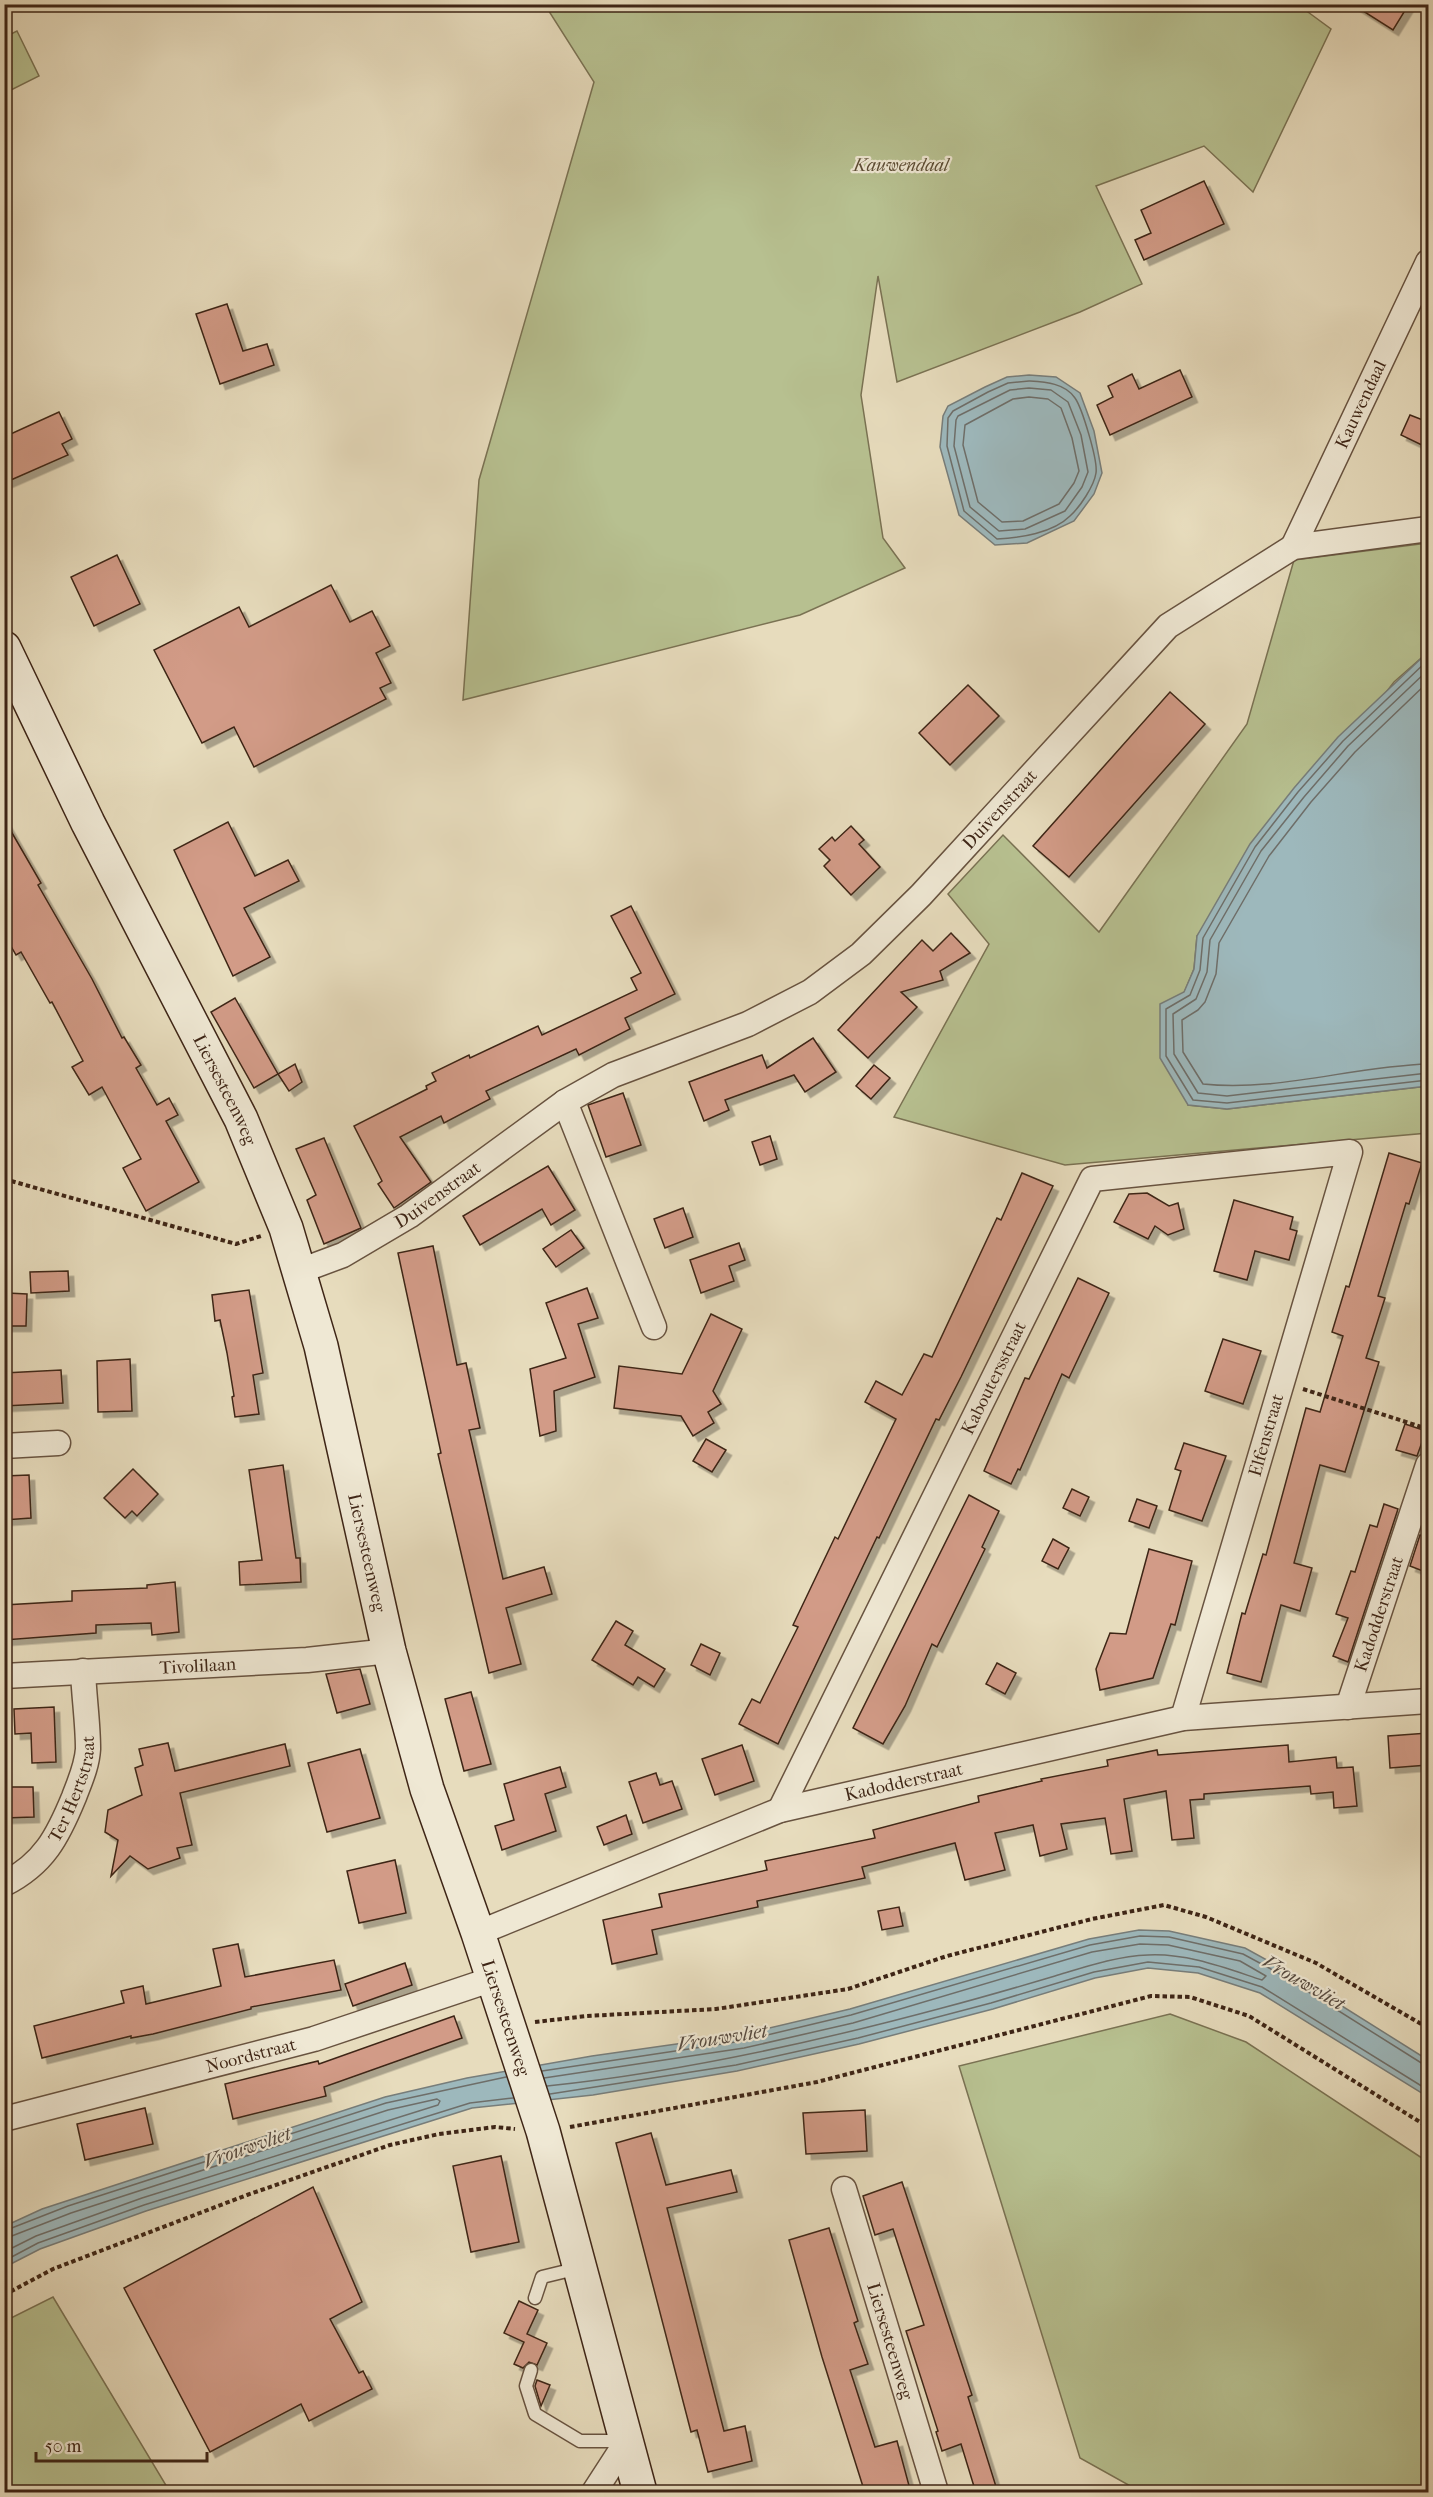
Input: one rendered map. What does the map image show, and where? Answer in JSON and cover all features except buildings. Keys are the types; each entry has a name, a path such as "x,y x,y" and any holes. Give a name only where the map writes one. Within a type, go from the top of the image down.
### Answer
{"main road":[{"name":"Liersesteenweg","path":"4,648 88,823 240,1119 286,1228 321,1347 389,1651 427,1789 478,1933 541,2124 640,2493"}],"street":[{"name":"Kauwendaal","path":"1293,547 1428,262"},
{"name":"Duivenstraat","path":"300,1271 343,1255 409,1216 565,1102 613,1075 748,1024 810,992 861,954 921,896 1168,626 1293,547 1428,529"},
{"path":"565,1102 654,1328"},
{"name":"Elfenstraat","path":"1183,1718 1350,1152"},
{"name":"Kaboutersstraat","path":"780,1810 1092,1179 1350,1152"},
{"path":"4,1446 58,1443"},
{"name":"Kadodderstraat","path":"1348,1707 1419,1524 1428,1465"},
{"name":"Tivolilaan","path":"4,1676 307,1660 389,1651"},
{"name":"Ter Hertstraat","path":"4,1884 18,1877 34,1864 53,1842 84,1771 88,1749 83,1671"},
{"name":"Kadodderstraat","path":"478,1933 780,1810 1183,1718 1428,1701"},
{"name":"Noordstraat","path":"4,2119 314,2039 493,1979"},
{"name":"Liersesteenweg","path":"843,2189 936,2493"},
{"path":"594,2493 627,2441"}],"lane":[{"path":"535,2298 542,2277 580,2267"},
{"path":"531,2370 526,2385 535,2414 580,2441 627,2441"}],"path":[{"path":"4,1179 236,1244 286,1228"},
{"path":"1282,1382 1428,1429"},
{"path":"511,2036 587,2016 716,2009 848,1989 947,1956 1092,1919 1164,1905 1206,1917 1316,1963 1428,2028"},
{"path":"4,2295 53,2269 247,2195 390,2145 439,2134 541,2124 817,2082 1152,1996 1191,1997 1249,2016 1428,2127"}],"green space":[{"path":"1297,4 1331,29 1253,192 1204,146 1096,186 1142,284 1080,312 897,382 878,276 861,395 883,538 905,568 800,615 463,700 479,480 594,82 545,5"},
{"path":"17,31 39,76 5,93 5,37"},
{"path":"1428,543 1428,652 1394,682 1197,936 1194,969 1184,993 1188,1105 1227,1109 1428,1086 1428,1133 1065,1165 894,1117 989,944 948,894 1003,835 1099,932 1247,724 1294,560"},
{"path":"1170,2014 1246,2042 1428,2162 1428,2492 1141,2492 1080,2458 959,2066"},
{"path":"53,2297 170,2492 5,2492 5,2321"}],"water":[{"path":"1029,375 1056,377 1080,393 1094,431 1102,473 1094,494 1074,521 1027,543 995,545 959,515 940,447 943,416 948,406 985,387 1007,377"},
{"path":"1428,652 1428,1086 1227,1109 1188,1105 1160,1058 1160,1004 1184,992 1194,969 1197,936 1250,844 1338,737"},
{"name":"Vrouwvliet","path":"1139,1930 1169,1931 1245,1948 1283,1969 1428,2060 1428,2097 1260,1993 1198,1973 1148,1968 1095,1978 993,2009 859,2044 737,2071 593,2095 472,2108 146,2211 40,2249 5,2267 5,2226 42,2209 385,2097 467,2078 592,2056 740,2035 850,2009 1089,1939"}]}
